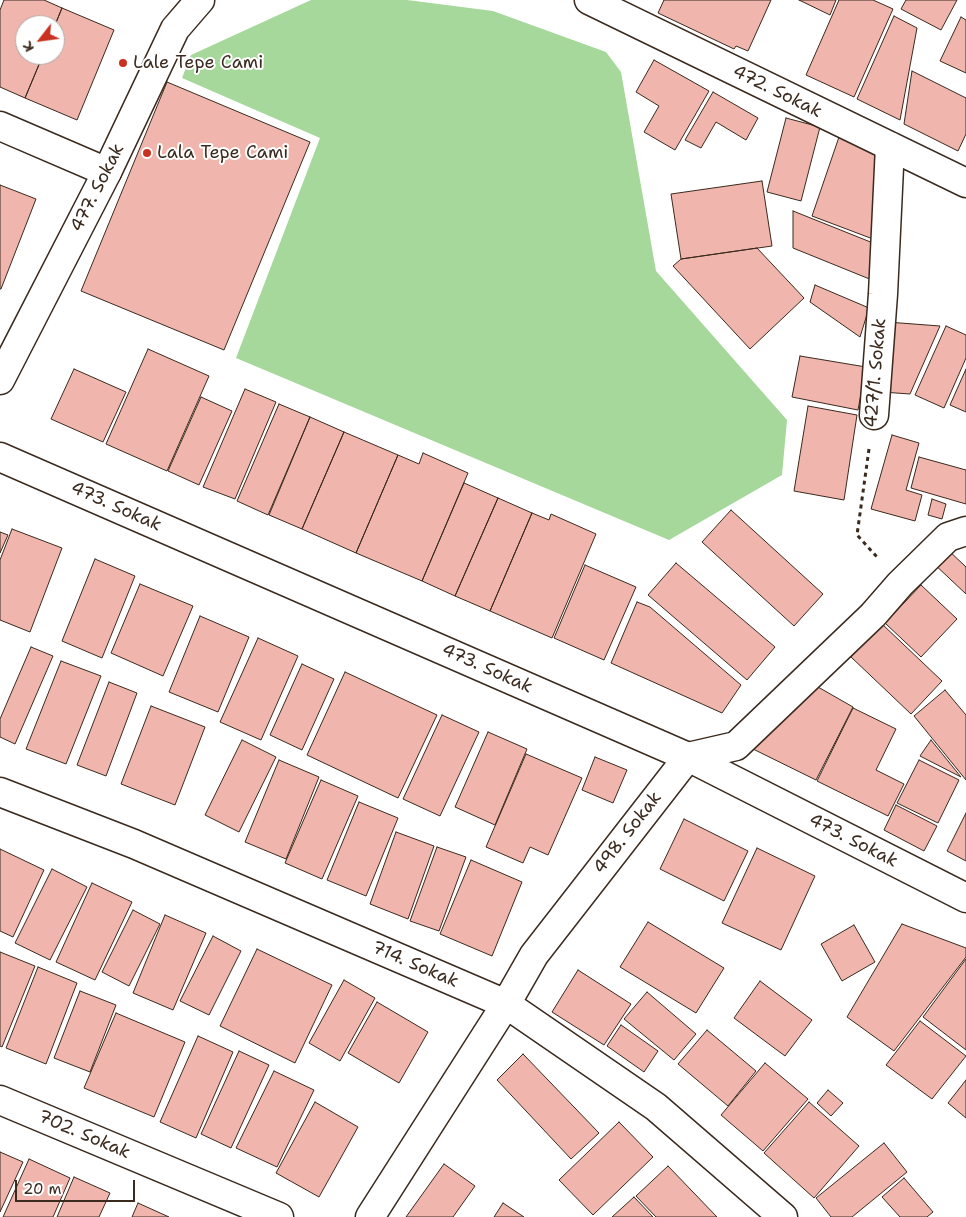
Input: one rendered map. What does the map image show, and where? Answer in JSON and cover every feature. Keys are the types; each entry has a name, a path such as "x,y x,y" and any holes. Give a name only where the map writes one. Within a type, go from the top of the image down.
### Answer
{"street":[{"name":"477. Sokak","path":"0,380 107,172 175,29 200,0"},
{"name":"472. Sokak","path":"589,0 966,182"},
{"path":"0,126 107,172"},
{"name":"427/1. Sokak","path":"874,414 883,294 890,146"},
{"name":"473. Sokak","path":"0,457 688,757 966,898"},
{"path":"688,757 736,746 872,615 900,584 948,537 966,532"},
{"name":"498. Sokak","path":"370,1217 506,1004 534,955 688,757"},
{"name":"714. Sokak","path":"0,792 134,844 506,1004 656,1107 782,1217"},
{"name":"702. Sokak","path":"0,1100 279,1217"}],"path":[{"name":"427/1. Sokak","path":"874,414 857,535 900,584"}],"green space":[{"path":"311,0 407,0 493,11 606,52 621,72 656,271 787,420 782,475 669,540 236,358 320,138 182,78 191,55"}],"building":[{"path":"4,0 44,0 62,8 59,15 15,15 15,65 39,65 25,98 0,87 0,10"},
{"path":"664,0 771,0 748,51 736,46 734,49 658,13"},
{"path":"799,0 836,0 830,15"},
{"path":"839,0 873,0 893,9 854,97 806,75"},
{"path":"906,0 957,0 941,30 901,9"},
{"path":"62,8 114,30 77,120 25,98 39,65 65,65 65,15 59,15"},
{"path":"894,16 917,28 900,120 857,99"},
{"path":"961,17 966,20 966,73 940,61"},
{"path":"654,60 709,91 675,150 644,132 659,106 636,92"},
{"path":"912,71 966,98 966,134 958,151 904,124"},
{"path":"167,82 310,142 224,350 81,291"},
{"path":"713,92 758,118 746,140 716,122 701,148 685,140"},
{"path":"786,118 820,127 801,201 767,192"},
{"path":"840,134 878,153 873,239 812,216"},
{"path":"762,181 772,246 681,259 671,194"},
{"path":"0,185 36,199 1,289 0,289"},
{"path":"793,211 873,243 872,280 793,248"},
{"path":"757,248 804,298 750,349 673,266 681,259"},
{"path":"815,285 869,308 860,337 810,302"},
{"path":"887,322 940,326 910,394 882,392"},
{"path":"946,326 966,335 966,358 944,408 915,395"},
{"path":"148,349 209,376 167,471 106,444"},
{"path":"800,356 866,367 858,410 792,397"},
{"path":"74,369 126,392 103,442 51,419"},
{"path":"966,369 966,412 950,405"},
{"path":"245,389 276,402 235,499 203,487"},
{"path":"201,397 232,411 199,485 168,471"},
{"path":"279,404 310,417 268,515 237,501"},
{"path":"808,406 857,415 844,500 794,491"},
{"path":"310,417 344,432 302,529 269,515"},
{"path":"344,432 398,455 356,553 302,529"},
{"path":"892,435 919,443 906,490 922,495 915,521 871,509"},
{"path":"423,453 468,473 422,581 356,553 398,455 419,464"},
{"path":"919,457 966,470 966,504 911,488"},
{"path":"464,483 498,498 455,596 422,581"},
{"path":"498,498 532,513 490,611 455,596"},
{"path":"932,499 946,504 942,519 928,515"},
{"path":"731,510 823,594 794,626 702,542"},
{"path":"532,513 549,520 551,514 596,534 552,638 490,611"},
{"path":"12,529 62,548 30,632 0,620 0,560"},
{"path":"0,532 8,535 0,553"},
{"path":"946,548 966,567 966,594 932,562"},
{"path":"95,559 135,576 102,658 62,641"},
{"path":"676,563 775,647 747,680 648,595"},
{"path":"585,565 636,587 604,660 554,638"},
{"path":"140,584 193,606 163,676 111,653"},
{"path":"921,585 957,619 921,657 885,623"},
{"path":"637,602 650,607 741,685 722,713 611,663"},
{"path":"200,616 249,637 218,712 169,692"},
{"path":"882,624 942,681 911,714 851,657"},
{"path":"258,638 298,656 261,740 220,722"},
{"path":"31,647 53,656 15,744 0,737 0,719"},
{"path":"61,661 101,676 66,764 26,749"},
{"path":"302,664 334,679 302,750 270,735"},
{"path":"345,672 437,715 398,798 307,755"},
{"path":"109,682 137,693 106,776 77,765"},
{"path":"818,687 853,707 816,780 753,749"},
{"path":"945,690 966,715 966,780 914,716"},
{"path":"151,706 205,727 175,805 121,784"},
{"path":"853,708 896,729 876,770 904,784 888,816 817,781"},
{"path":"442,715 479,732 440,816 403,799"},
{"path":"488,732 527,749 495,825 455,807"},
{"path":"242,740 276,757 239,832 205,815"},
{"path":"931,740 961,777 920,756"},
{"path":"526,754 582,778 548,855 530,847 523,863 486,847"},
{"path":"595,757 627,770 613,803 582,790"},
{"path":"279,760 319,777 286,859 245,842"},
{"path":"919,760 959,780 938,823 897,803"},
{"path":"321,780 358,796 322,879 285,863"},
{"path":"359,802 398,818 366,896 327,880"},
{"path":"896,805 937,826 924,851 884,830"},
{"path":"966,813 966,861 947,851"},
{"path":"684,819 748,851 724,901 660,869"},
{"path":"396,832 434,846 408,919 370,904"},
{"path":"437,847 466,857 439,931 410,921"},
{"path":"757,848 815,876 781,950 722,923"},
{"path":"0,849 44,870 13,937 0,931"},
{"path":"471,860 522,882 492,956 440,934"},
{"path":"52,869 87,887 50,960 15,943"},
{"path":"92,883 132,902 95,980 56,962"},
{"path":"133,910 160,924 129,986 102,972"},
{"path":"165,915 206,933 173,1010 133,993"},
{"path":"648,922 724,968 696,1013 620,967"},
{"path":"902,924 966,948 966,957 894,1051 847,1017"},
{"path":"854,925 875,962 842,981 821,944"},
{"path":"213,936 241,951 209,1015 180,1001"},
{"path":"257,949 332,985 295,1063 220,1026"},
{"path":"0,952 35,966 2,1047 0,1046"},
{"path":"966,959 966,1050 923,1017"},
{"path":"38,967 77,983 46,1064 6,1048"},
{"path":"578,970 631,1004 604,1045 552,1012"},
{"path":"344,980 375,998 340,1061 309,1043"},
{"path":"760,981 812,1020 785,1056 734,1018"},
{"path":"80,991 116,1005 90,1072 54,1058"},
{"path":"647,992 696,1034 674,1060 624,1019"},
{"path":"377,1002 428,1032 399,1083 348,1053"},
{"path":"116,1013 185,1042 154,1117 84,1088"},
{"path":"920,1021 966,1056 932,1099 886,1065"},
{"path":"621,1025 658,1051 644,1072 607,1046"},
{"path":"707,1030 756,1071 728,1106 678,1064"},
{"path":"198,1036 233,1052 196,1138 160,1122"},
{"path":"239,1051 269,1065 231,1148 201,1134"},
{"path":"523,1054 599,1133 571,1159 497,1080"},
{"path":"765,1063 808,1099 763,1151 721,1115"},
{"path":"274,1071 314,1090 277,1167 236,1148"},
{"path":"966,1080 966,1118 948,1103"},
{"path":"828,1090 843,1103 831,1116 817,1103"},
{"path":"315,1102 358,1127 319,1197 276,1173"},
{"path":"809,1102 859,1146 814,1198 764,1153"},
{"path":"619,1122 653,1157 593,1215 559,1180"},
{"path":"884,1143 907,1172 852,1217 831,1217 816,1198"},
{"path":"0,1152 23,1162 0,1212"},
{"path":"29,1159 70,1178 53,1217 3,1217"},
{"path":"444,1164 475,1186 453,1217 406,1217"},
{"path":"668,1166 717,1217 656,1217 636,1196"},
{"path":"74,1177 110,1193 99,1217 57,1217"},
{"path":"904,1178 933,1212 927,1217 900,1217 882,1197"},
{"path":"634,1197 653,1217 612,1217"},
{"path":"138,1203 169,1217 132,1217"},
{"path":"503,1203 524,1217 494,1217"}],"place":[{"name":"Lale Tepe Cami","path":"123,63"},
{"name":"Lala Tepe Cami","path":"147,153"}]}
